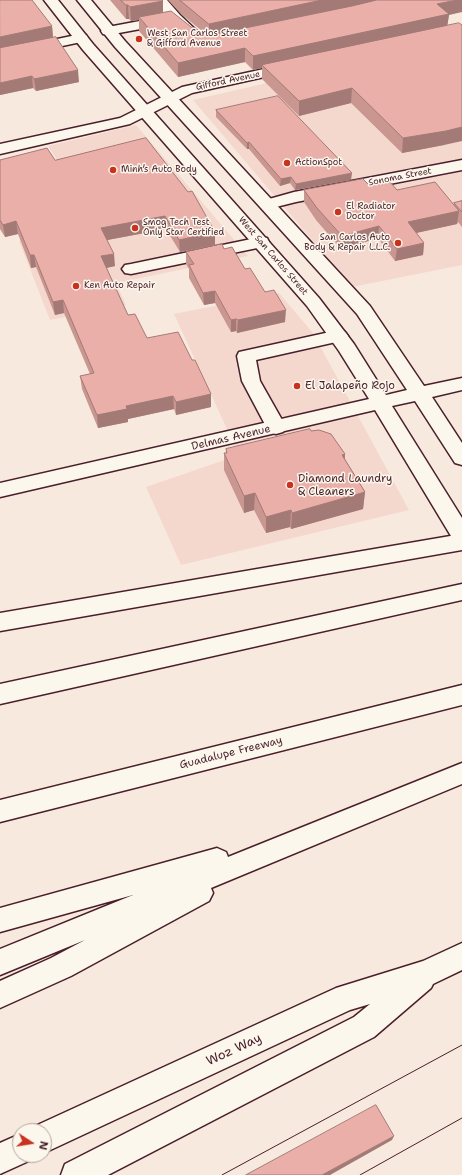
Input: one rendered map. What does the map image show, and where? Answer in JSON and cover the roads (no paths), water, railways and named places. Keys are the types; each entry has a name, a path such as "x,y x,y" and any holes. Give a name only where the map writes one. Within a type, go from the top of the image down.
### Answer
{"main road":[{"name":"West San Carlos Street","path":"51,0 81,38 144,111 313,302 339,336 413,454 462,536"},
{"path":"84,0 108,31 364,310 462,458"},
{"path":"160,0 175,18 200,40"},
{"path":"108,31 175,18"},
{"path":"0,55 81,38"},
{"name":"Gifford Avenue","path":"0,149 125,121 192,89 308,64"},
{"name":"Sonoma Street","path":"268,204 294,197 462,165"},
{"path":"131,269 261,242"},
{"path":"276,427 251,381 246,356 339,336"},
{"name":"Delmas Avenue","path":"0,490 381,404 462,384"},
{"path":"0,622 462,542"},
{"path":"0,694 462,592"},
{"name":"Guadalupe Freeway","path":"0,811 462,695"},
{"path":"0,962 311,834 462,774"},
{"path":"0,920 311,834"},
{"path":"0,995 60,967 311,834"},
{"name":"Woz Way","path":"52,1134 346,998 428,973 462,956"},
{"name":"Woz Way","path":"76,1175 364,1027 428,973"},
{"path":"0,1159 12,1154"}],"tram line":[{"path":"222,1175 462,1045"},
{"path":"360,1175 462,1118"}],"place":[{"name":"West San Carlos Street & Gifford Avenue","path":"139,39"},
{"name":"ActionSpot","path":"287,163"},
{"name":"Minh’s Auto Body","path":"113,170"},
{"name":"El Radiator Doctor","path":"338,212"},
{"name":"Smog Tech Test Only Star Certified","path":"135,228"},
{"name":"San Carlos Auto Body & Repair L.L.C.","path":"398,243"},
{"name":"Ken Auto Repair","path":"76,286"},
{"name":"El Jalapeño Rojo","path":"297,386"},
{"name":"Diamond Laundry & Cleaners","path":"290,485"}]}
